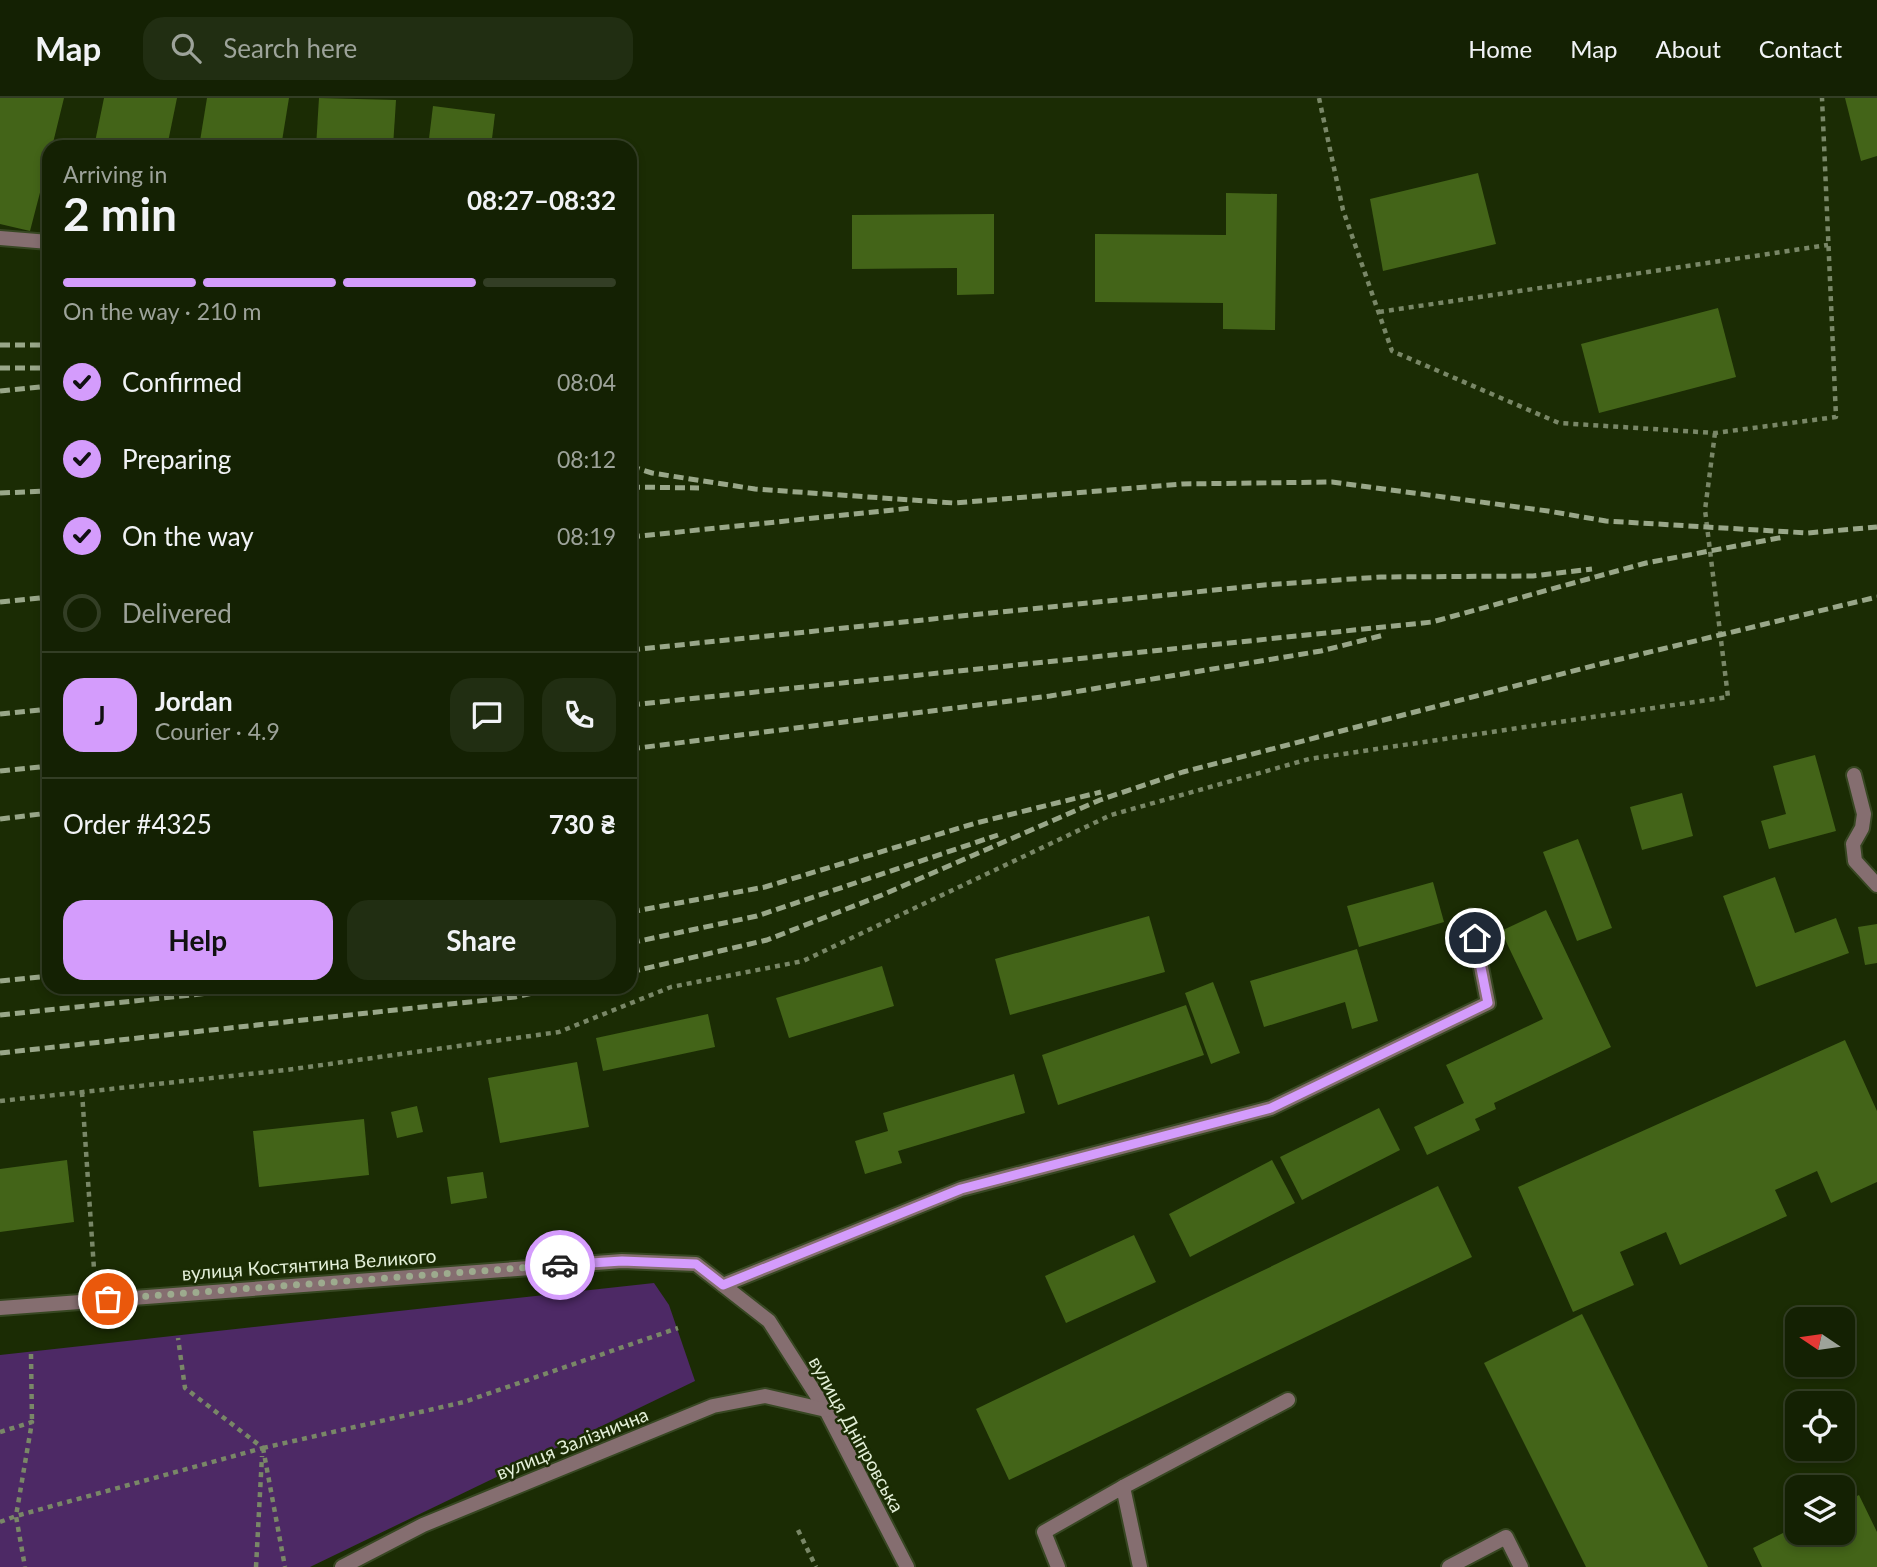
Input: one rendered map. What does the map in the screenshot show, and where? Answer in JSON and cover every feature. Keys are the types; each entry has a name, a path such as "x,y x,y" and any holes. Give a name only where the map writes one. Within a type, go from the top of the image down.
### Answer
{"street":[{"path":"0,238 42,241"},
{"path":"1854,775 1864,814 1862,828 1853,844 1855,861 1877,885"},
{"path":"723,1285 961,1189 1271,1108 1488,1003 1471,916"},
{"name":"вулиця Дніпровська","path":"622,1261 696,1264 769,1321 826,1410 907,1567"},
{"name":"вулиця Костянтина Великого","path":"0,1308 622,1261"},
{"name":"вулиця Залізнична","path":"342,1567 423,1525 713,1406 765,1396 826,1410"},
{"path":"1058,1567 1044,1532 1288,1400"},
{"path":"1123,1487 1140,1567"},
{"path":"1450,1567 1506,1537 1521,1567"}],"path":[{"path":"1319,98 1343,210 1392,351 1559,423 1715,433 1836,417 1822,98"},
{"path":"1379,313 1828,245"},
{"path":"0,1101 286,1070 559,1032 671,987 803,961 1124,811 1309,759 1728,697 1705,510 1715,433"},
{"path":"82,1092 94,1269"},
{"path":"0,1522 263,1448 464,1402 678,1328"},
{"path":"178,1338 185,1388 263,1448 285,1567"},
{"path":"25,1567 16,1516 32,1422 31,1354"},
{"path":"0,1432 32,1422"},
{"path":"256,1567 263,1448"},
{"path":"799,1530 816,1567"}],"shaded area":[{"path":"654,1283 669,1305 695,1381 310,1567 0,1567 0,1355"}],"building":[{"path":"0,98 64,98 54,140 42,140 42,185 30,231 0,224"},
{"path":"104,98 177,98 168,140 95,140"},
{"path":"207,98 289,98 282,140 200,140"},
{"path":"319,98 396,100 393,140 316,140"},
{"path":"1845,98 1877,98 1877,156 1861,161"},
{"path":"433,106 495,114 492,140 429,140"},
{"path":"1478,173 1496,244 1383,271 1370,199"},
{"path":"1226,193 1277,194 1275,330 1223,329 1223,303 1095,302 1095,234 1226,235"},
{"path":"994,214 994,294 957,295 957,268 852,269 852,215"},
{"path":"1718,308 1736,377 1599,413 1581,344"},
{"path":"1815,755 1836,831 1769,849 1761,821 1786,814 1773,766"},
{"path":"1682,793 1693,836 1642,850 1630,807"},
{"path":"1578,839 1612,928 1577,941 1543,852"},
{"path":"1775,877 1795,933 1836,918 1849,953 1756,987 1723,896"},
{"path":"1433,882 1444,922 1359,947 1347,906"},
{"path":"1546,910 1611,1047 1494,1103 1496,1109 1475,1119 1480,1130 1427,1155 1414,1127 1464,1103 1446,1065 1543,1019 1501,931"},
{"path":"1149,916 1165,972 1010,1015 995,959"},
{"path":"1877,924 1877,963 1865,965 1858,927"},
{"path":"1357,949 1378,1021 1352,1029 1345,1002 1264,1027 1250,981"},
{"path":"882,966 894,1006 789,1038 776,998"},
{"path":"1213,982 1240,1053 1211,1064 1185,993"},
{"path":"1186,1005 1204,1055 1058,1105 1042,1055"},
{"path":"708,1014 715,1047 603,1071 596,1038"},
{"path":"1845,1040 1877,1111 1877,1182 1831,1203 1817,1171 1775,1190 1787,1216 1680,1265 1666,1232 1620,1252 1634,1285 1573,1312 1518,1187"},
{"path":"577,1062 589,1127 500,1143 488,1078"},
{"path":"1014,1074 1025,1113 898,1151 902,1163 865,1174 855,1141 888,1131 883,1113"},
{"path":"417,1106 423,1132 397,1138 391,1112"},
{"path":"1379,1108 1400,1150 1302,1200 1280,1157"},
{"path":"364,1119 369,1175 259,1187 253,1131"},
{"path":"67,1160 74,1222 0,1232 0,1169"},
{"path":"1272,1160 1295,1203 1190,1257 1169,1214"},
{"path":"483,1172 487,1198 451,1204 447,1177"},
{"path":"1438,1186 1472,1257 1009,1480 976,1409"},
{"path":"1134,1235 1156,1282 1066,1323 1045,1276"},
{"path":"1582,1314 1708,1567 1586,1567 1484,1363"},
{"path":"1859,1495 1877,1532 1877,1567 1762,1567 1753,1548 1785,1532 1785,1545 1855,1545 1855,1497"}],"railway":[{"path":"0,345 42,345"},
{"path":"0,368 42,368"},
{"path":"0,391 42,387"},
{"path":"637,468 755,489 954,503 1182,484 1332,482 1606,521 1808,533 1877,527"},
{"path":"637,487 699,488"},
{"path":"0,493 42,491"},
{"path":"637,536 912,508"},
{"path":"637,704 1432,622 1646,563 1784,537"},
{"path":"637,649 1264,585 1381,577 1533,576 1592,569"},
{"path":"637,970 767,940 882,895 1100,800 1183,772 1600,664 1877,597"},
{"path":"0,602 42,598"},
{"path":"637,748 1050,696 1321,651 1384,635"},
{"path":"0,714 42,710"},
{"path":"0,771 42,767"},
{"path":"637,911 765,887 976,823 1101,792"},
{"path":"0,819 42,814"},
{"path":"637,942 757,916 998,835"},
{"path":"0,981 42,977"},
{"path":"0,1015 200,994"},
{"path":"0,1053 529,994"}],"way so far":[{"path":"108,1299 560,1265"}],"route":[{"path":"560,1265 622,1261 696,1264 723,1285 961,1189 1271,1108 1488,1003 1475,938"}]}
